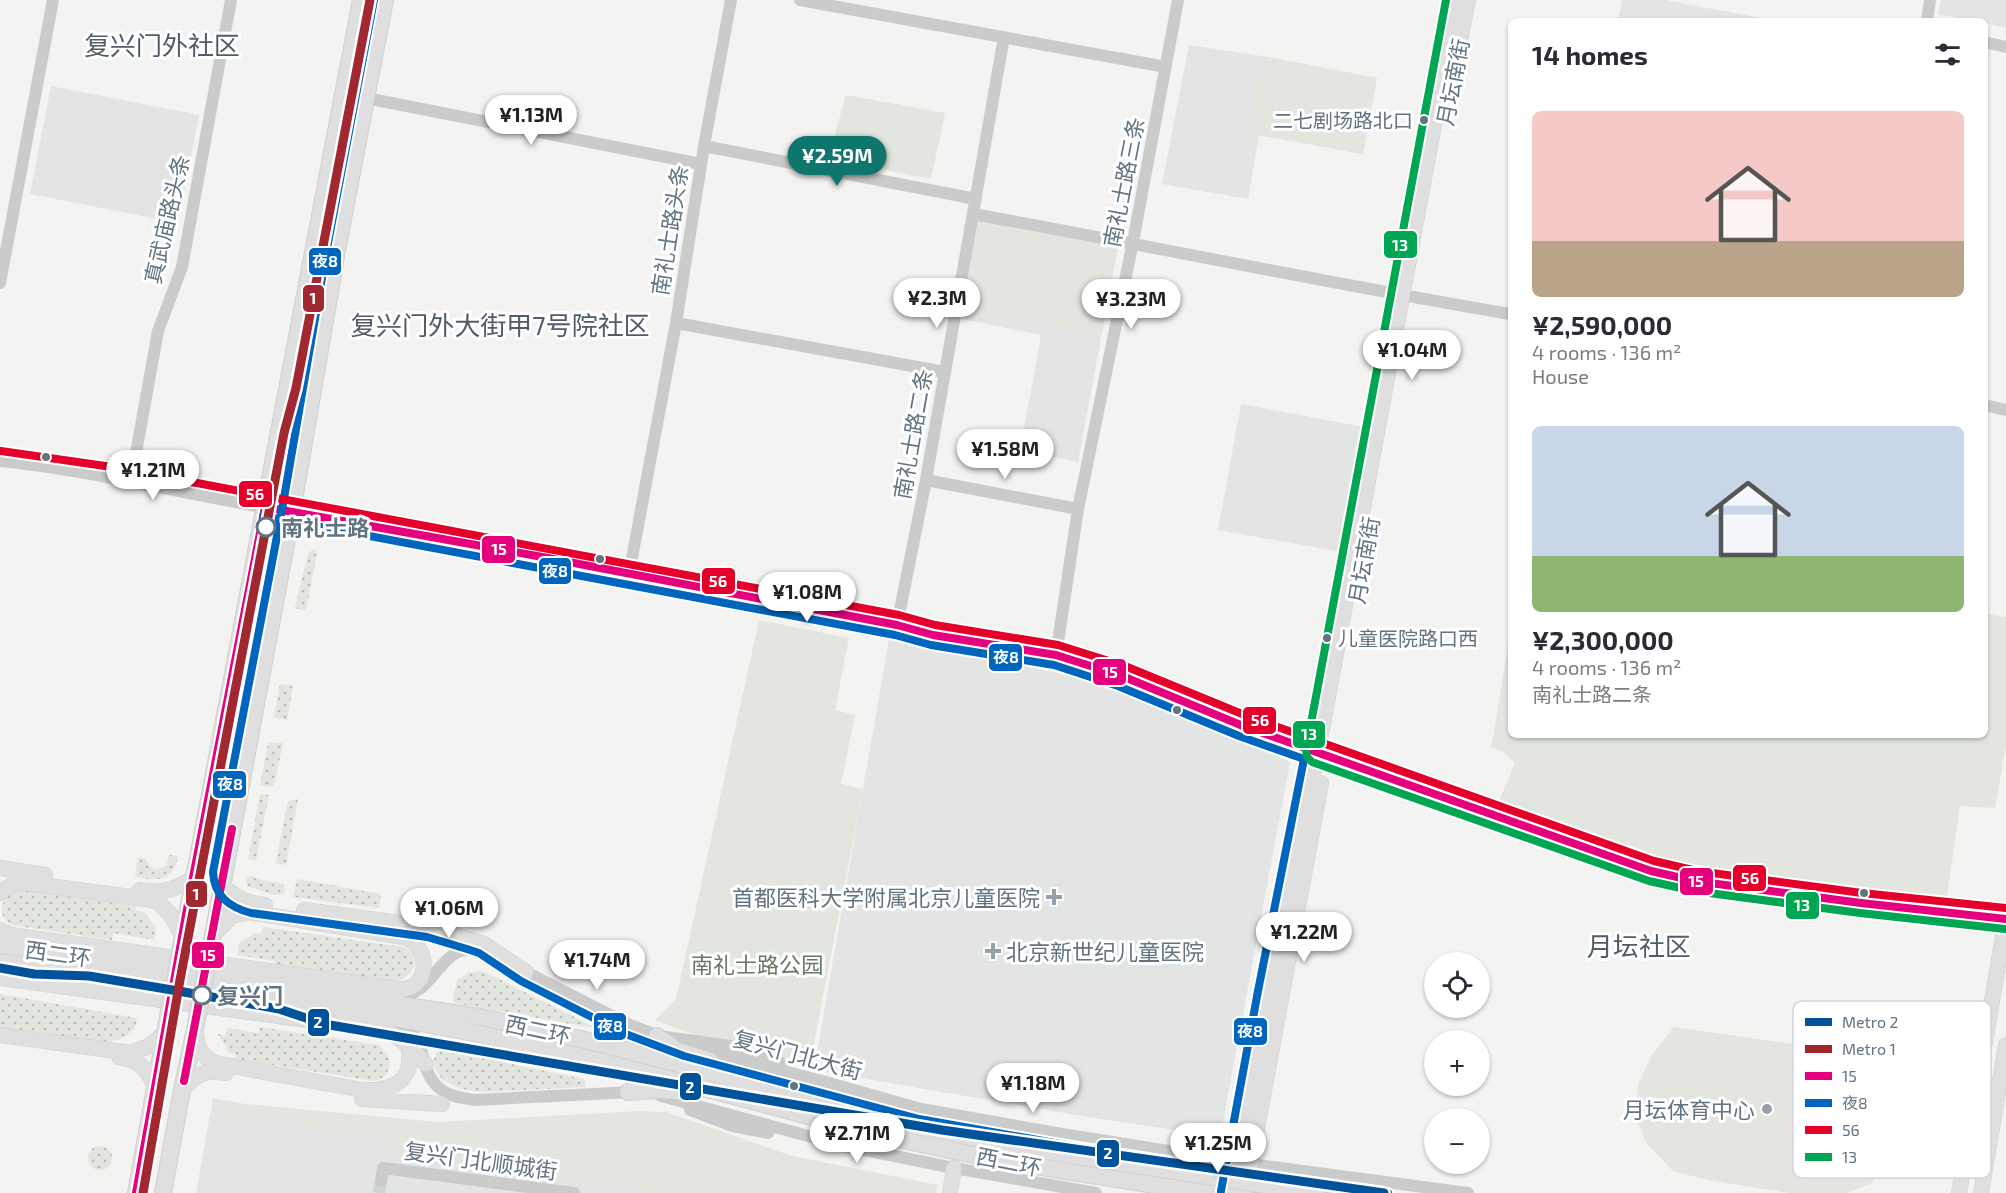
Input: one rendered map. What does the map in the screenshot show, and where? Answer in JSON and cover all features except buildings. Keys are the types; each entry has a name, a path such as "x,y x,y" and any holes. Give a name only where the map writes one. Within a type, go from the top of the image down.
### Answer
{"highway":[{"path":"136,1193 193,878 361,0"},
{"path":"163,1193 292,512 338,245 385,0"},
{"name":"西二环","path":"0,945 382,1010 542,1047 892,1137 1061,1171 1208,1193"},
{"name":"西二环","path":"3,965 382,1010 480,1017 545,1030 892,1121 1064,1154 1317,1193"},
{"path":"657,1036 678,1051 713,1062 725,1077"},
{"path":"628,1092 656,1090 725,1094"}],"main road":[{"name":"月坛南街","path":"1242,1192 1243,1162 1406,296 1457,0"},
{"name":"月坛南街","path":"1406,296 1468,0"},
{"path":"0,868 154,892 180,887 193,878"},
{"path":"223,874 224,886 229,891 236,897 253,903 429,927 484,944 526,972"},
{"path":"0,893 13,884 26,883 153,900 167,909 175,920 181,944"},
{"path":"212,936 232,916 248,912 404,937 415,943 423,955 422,974 414,985 408,988"},
{"path":"1991,1006 2006,919"},
{"path":"0,930 11,935 57,942 404,990 429,980"},
{"path":"0,938 38,950"},
{"path":"0,978 380,1030 392,1033 409,1046 426,1064"},
{"path":"195,1029 197,1047 204,1058 214,1063 375,1091 396,1084 406,1075 409,1046"},
{"path":"0,1037 131,1053 149,1046 165,1033"},
{"path":"0,1037 131,1058 141,1063 149,1072 156,1088"},
{"path":"1991,1134 2006,1045"},
{"path":"182,1090 194,1078 204,1072 213,1071 361,1099 442,1104"},
{"path":"950,1193 954,1168"},
{"path":"1959,1193 1962,1178"},
{"path":"1981,1193 1984,1178"}],"street":[{"path":"0,283 53,0"},
{"name":"真武庙路头条","path":"131,481 158,332 182,267 231,0"},
{"name":"南礼士路头条","path":"629,574 676,323 704,146 731,0"},
{"path":"800,0 1166,67"},
{"name":"南礼士路三条","path":"1056,654 1078,509 1133,243 1178,0"},
{"path":"1927,18 1930,0"},
{"name":"南礼士路二条","path":"897,625 926,480 1004,37"},
{"path":"1988,43 2006,47"},
{"path":"366,98 701,164"},
{"path":"704,146 976,199"},
{"path":"973,214 1508,314"},
{"path":"676,323 945,372"},
{"path":"1988,406 2006,410"},
{"path":"0,461 131,481 239,504 897,625 933,635 1056,654 1122,676 1243,726 1651,871 1695,881 2006,919"},
{"path":"926,480 1078,509"},
{"path":"475,1101 454,1096 435,1084 415,1034 382,1010 413,993 429,980 448,958 464,950 477,950 657,1036"},
{"name":"复兴门北大街","path":"657,1036 754,1051 776,1062 812,1072 826,1082 921,1109 1068,1135 1331,1176 1468,1193"},
{"path":"442,1104 628,1092 671,1098 694,1112 732,1126 1096,1193"},
{"name":"复兴门北顺城街","path":"381,1181 383,1168 574,1193"},
{"path":"1329,1193 1331,1176"}],"shaded area":[{"path":"1622,0 1664,0 1762,18 1619,18"},
{"path":"1941,0 2006,0 2006,28 1988,24 1988,18 1958,18 1938,14"},
{"path":"1189,45 1377,78 1363,154 1259,135 1248,199 1162,184"},
{"path":"51,86 199,115 178,223 30,194"},
{"path":"976,220 1118,247 1078,462 1020,451 1041,335 962,319"},
{"path":"1241,404 1364,427 1341,552 1218,530"},
{"name":"首都医科大学附属北京儿童医院","path":"889,639 1097,681 1290,762 1221,1132 1214,1136 1082,1116 814,1070"},
{"path":"213,1098 705,1193 196,1193"}],"green space":[{"path":"1262,56 1377,78 1363,154 1248,133"},
{"path":"846,95 945,113 931,179 828,159"},
{"path":"978,222 1115,248 1099,334 962,308"},
{"path":"314,549 317,553 306,611 295,608 308,553"},
{"path":"1988,614 2006,617 2006,746 1995,808 1960,806 1947,896 1685,872 1581,843 1500,799 1515,763 1502,751 1490,747 1508,645 1508,738 1988,738"},
{"name":"南礼士路公园","path":"759,620 849,638 835,710 855,715 841,784 863,789 809,1069 697,1036 655,1020 676,999"},
{"path":"280,684 293,686 287,720 274,717"},
{"path":"268,743 283,743 274,787 260,785"},
{"path":"260,794 269,795 256,861 248,859"},
{"path":"298,799 286,865 276,863 288,801"},
{"path":"169,855 178,856 168,876 157,879 135,877 138,858 145,858 150,867 156,870 166,866"},
{"path":"251,875 257,879 284,884 285,894 274,895 247,886 246,878"},
{"path":"297,879 381,894 379,908 293,897"},
{"path":"20,889 136,906 135,910 144,912 156,928 154,940 113,933 112,940 11,925 3,917 3,902 7,896"},
{"path":"263,927 403,947 412,955 414,965 409,974 399,981 275,965 275,961 237,955 239,943 255,933 262,934"},
{"path":"480,971 598,1029 455,1003 453,1000 457,980 468,973"},
{"path":"0,994 137,1018 135,1029 119,1040 112,1040 112,1046 0,1029"},
{"path":"260,1027 378,1045 387,1054 388,1071 385,1076 373,1081 235,1059 236,1054 229,1053 218,1034 225,1036 227,1028 259,1033"},
{"name":"月坛体育中心","path":"1674,1027 1793,1044 1793,1178 1876,1178 1872,1183 1847,1193 1789,1193 1708,1180 1673,1171 1646,1143 1635,1115 1638,1084 1652,1055"},
{"path":"442,1049 584,1079 586,1087 481,1092 461,1089 442,1079 436,1070 434,1060 436,1053"},
{"path":"236,1103 438,1122 640,1111 666,1112 792,1156 938,1185 936,1193 666,1193 397,1154 380,1140 250,1116 226,1118"},
{"path":"100,1146 108,1150 112,1158 108,1166 100,1170 92,1166 88,1158 92,1150"}],"tunnel":[{"path":"379,1193 381,1181"}],"metro line":[{"name":"1","path":"143,1193 180,980 284,433 296,388 370,0"},
{"name":"2","path":"0,968 34,974 89,976 184,992 279,1009 324,1024 942,1130 1384,1193"}],"transit line":[{"name":"夜8","path":"374,0 328,243 282,510 213,872 216,888 224,899 251,913 427,937 467,949 479,953 521,981 623,1033 684,1056 919,1119 1248,1174 1388,1193"},
{"name":"13","path":"1446,0 1306,750 1307,757 1312,762 1649,881 1694,891 2005,929"},
{"name":"56","path":"1,451 112,467 899,615 935,625 1058,645 1125,666 1247,716 1654,861 1697,871 1862,893 2006,908"},
{"name":"15","path":"136,1193 189,898 265,507 548,558 897,625 933,635 1056,655 1122,676 1243,726 1651,871 1695,881 2006,919"},
{"name":"夜8","path":"263,516 895,635 931,645 1054,665 1118,686 1239,736 1304,759 1221,1191"},
{"name":"15","path":"184,1081 232,829"}],"place":[{"name":"二七剧场路北口","path":"1424,120"},
{"name":"南礼士路","path":"266,527"},
{"name":"儿童医院路口西","path":"1327,638"},
{"name":"首都医科大学附属北京儿童医院","path":"1054,897"},
{"name":"北京新世纪儿童医院","path":"993,951"},
{"name":"复兴门","path":"202,995"},
{"name":"月坛体育中心","path":"1767,1109"}],"district":[{"name":"复兴门外社区","path":"162,44"},
{"name":"复兴门外大街甲7号院社区","path":"500,324"},
{"name":"月坛社区","path":"1639,945"}]}
